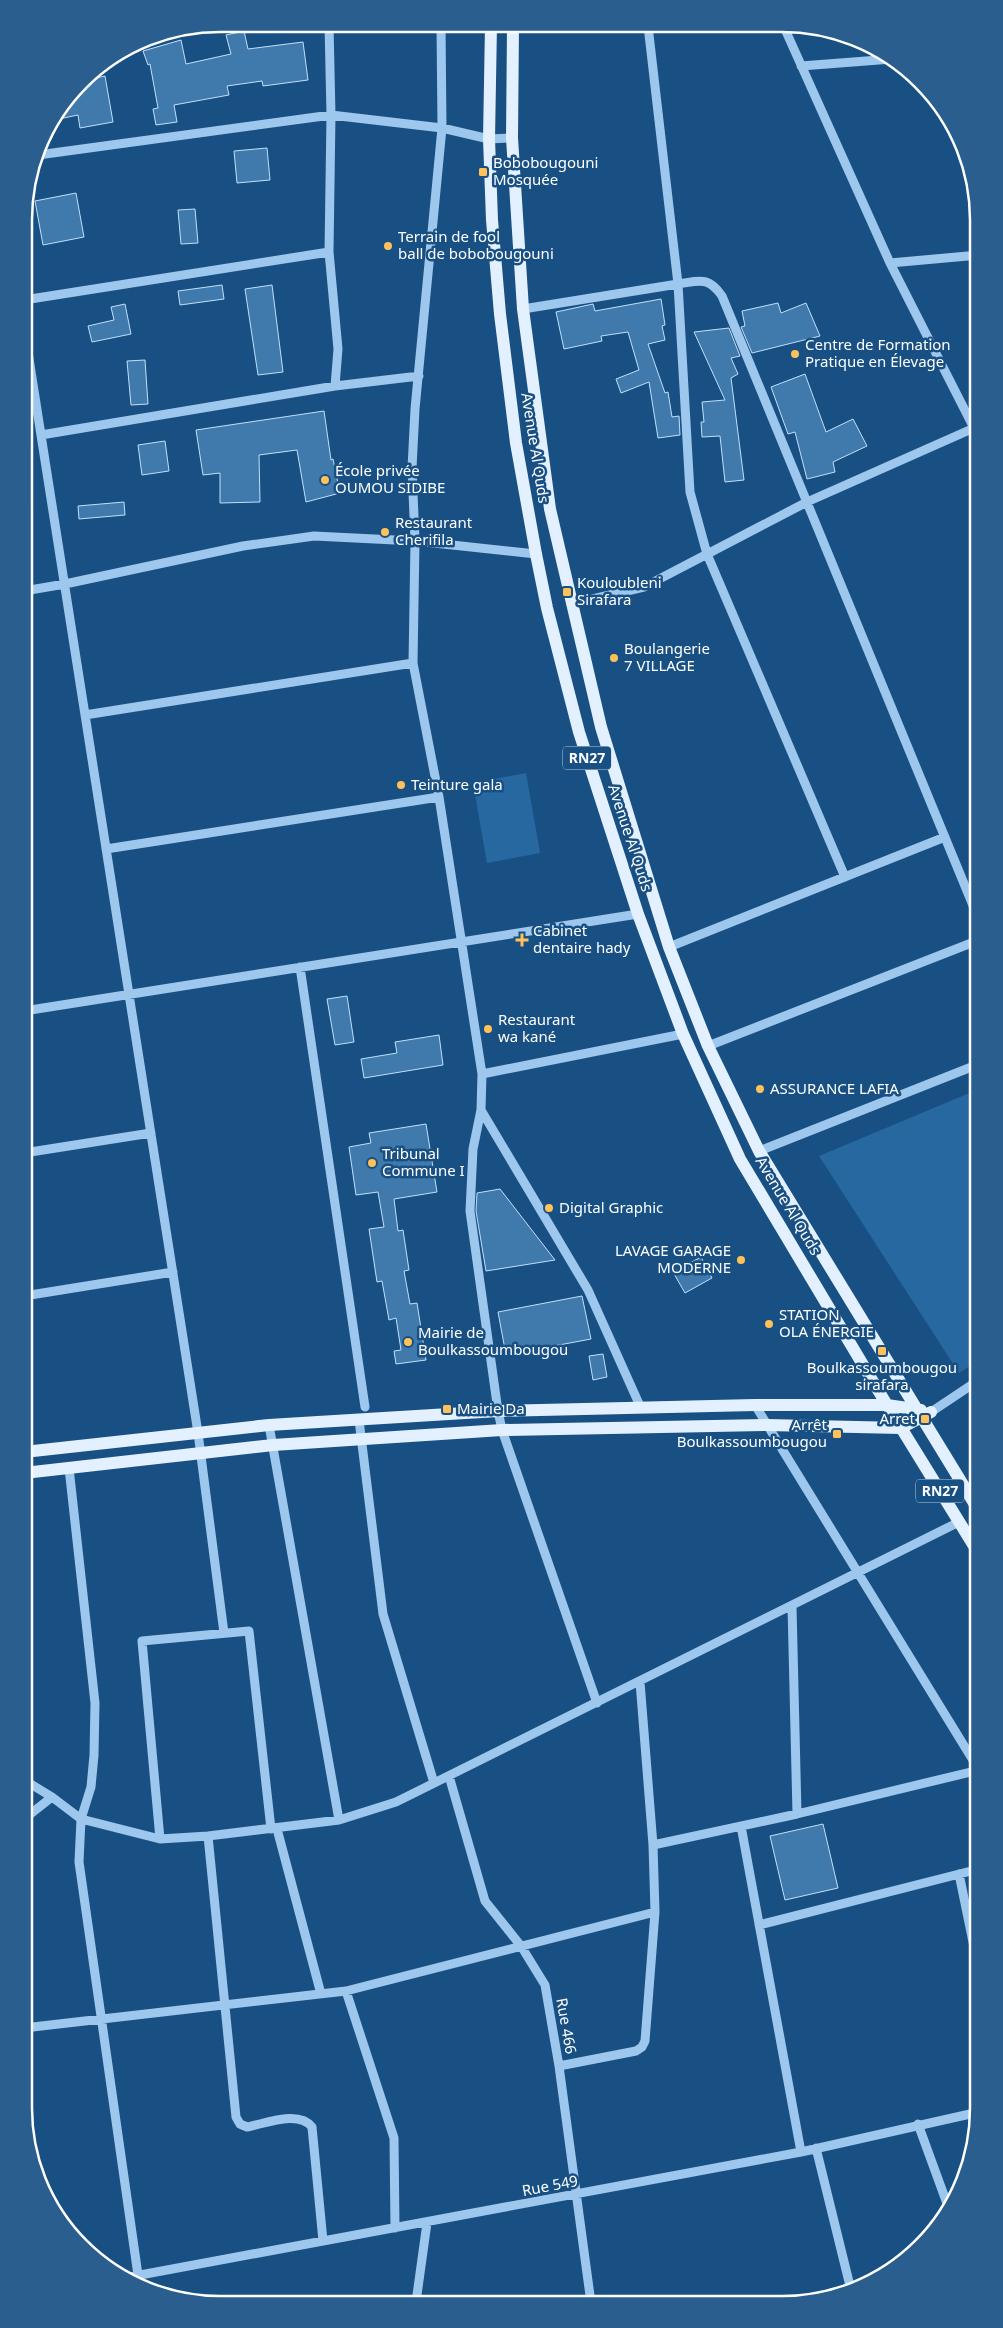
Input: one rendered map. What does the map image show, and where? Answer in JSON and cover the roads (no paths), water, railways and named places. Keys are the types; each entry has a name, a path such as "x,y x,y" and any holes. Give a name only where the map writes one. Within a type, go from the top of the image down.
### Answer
{"main road":[{"name":"Avenue Al Quds","path":"491,32 489,139 492,220 500,314 516,443 546,608 579,732 638,914 683,1034 740,1159 887,1405 970,1539"},
{"name":"Avenue Al Quds","path":"513,32 512,138 523,309 550,509 601,727 669,947 708,1046 759,1151 923,1413 970,1494"},
{"path":"32,1451 269,1425 498,1412 640,1406 887,1405 923,1413"},
{"path":"32,1472 273,1445 502,1430 767,1424 901,1428 923,1413"}],"street":[{"path":"326,32 331,115 329,252 338,349 335,386"},
{"path":"441,32 442,128 412,468 415,541 413,663 439,797 482,1074 481,1110 473,1149 470,1211 498,1412 502,1430 597,1703"},
{"path":"649,32 678,284 690,492 707,554 845,877"},
{"path":"786,32 890,263 970,420"},
{"path":"801,66 873,56"},
{"path":"44,154 331,115 442,128 489,139 512,138"},
{"path":"32,299 329,252"},
{"path":"890,263 970,256"},
{"path":"523,309 703,280 713,283 722,296 970,898"},
{"path":"41,435 335,386 419,376"},
{"path":"32,378 198,1433 224,1633"},
{"path":"571,604 644,587 807,502 970,430"},
{"path":"32,590 244,546 314,536 415,541 536,554"},
{"path":"85,715 413,663"},
{"path":"106,849 439,797"},
{"path":"669,947 945,837"},
{"path":"32,1010 638,914"},
{"path":"708,1046 970,944"},
{"path":"300,967 365,1407"},
{"path":"482,1074 683,1034"},
{"path":"759,1151 970,1068"},
{"path":"481,1110 588,1290 640,1406"},
{"path":"32,1152 151,1133"},
{"path":"32,1295 173,1272"},
{"path":"923,1413 970,1385"},
{"path":"755,1405 970,1755"},
{"path":"359,1420 384,1614 434,1783"},
{"path":"269,1425 339,1820"},
{"path":"69,1468 95,1703 91,1787 80,1819 79,1862 138,2275"},
{"path":"32,1785 52,1797 80,1819 160,1839 274,1829 339,1820 396,1802 960,1522"},
{"path":"792,1606 797,1814"},
{"path":"160,1839 142,1641 249,1631 274,1829 321,1994"},
{"path":"559,2066 636,2051 642,2047 645,2041 655,1912 653,1845 640,1682"},
{"path":"653,1845 797,1814 970,1772"},
{"name":"Rue 466","path":"449,1776 485,1901 521,1946 545,1985 559,2066 590,2296"},
{"path":"32,1813 52,1797"},
{"path":"741,1826 801,2152"},
{"path":"208,1836 236,2117 240,2124 248,2127 298,2118 306,2120 312,2127 323,2241"},
{"path":"759,1925 970,1871"},
{"path":"959,1874 970,1927"},
{"path":"32,2027 346,1991 655,1912"},
{"path":"346,1991 394,2138 395,2228"},
{"name":"Rue 549","path":"138,2275 427,2223 801,2152 970,2114"},
{"path":"918,2124 946,2200"},
{"path":"816,2148 849,2283"},
{"path":"417,2296 427,2223"}],"place":[{"name":"Bobobougouni Mosquée","path":"483,172"},
{"name":"Terrain de fool ball de bobobougouni","path":"388,246"},
{"name":"Centre de Formation Pratique en Élevage","path":"795,354"},
{"name":"École privée OUMOU SIDIBE","path":"325,480"},
{"name":"Restaurant Cherifila","path":"385,532"},
{"name":"Kouloubleni Sirafara","path":"567,592"},
{"name":"Boulangerie 7 VILLAGE","path":"614,658"},
{"name":"Teinture gala","path":"401,785"},
{"name":"Cabinet dentaire hady","path":"522,940"},
{"name":"Restaurant wa kané","path":"488,1029"},
{"name":"ASSURANCE LAFIA","path":"760,1089"},
{"name":"Tribunal Commune I","path":"372,1163"},
{"name":"Digital Graphic","path":"549,1208"},
{"name":"LAVAGE GARAGE MODERNE","path":"741,1260"},
{"name":"STATION OLA ÉNERGIE","path":"769,1324"},
{"name":"Mairie de Boulkassoumbougou","path":"408,1342"},
{"name":"Boulkassoumbougou sirafara","path":"882,1351"},
{"name":"Mairie Da","path":"447,1409"},
{"name":"Arret","path":"925,1419"},
{"name":"Arrêt Boulkassoumbougou","path":"837,1434"}]}
